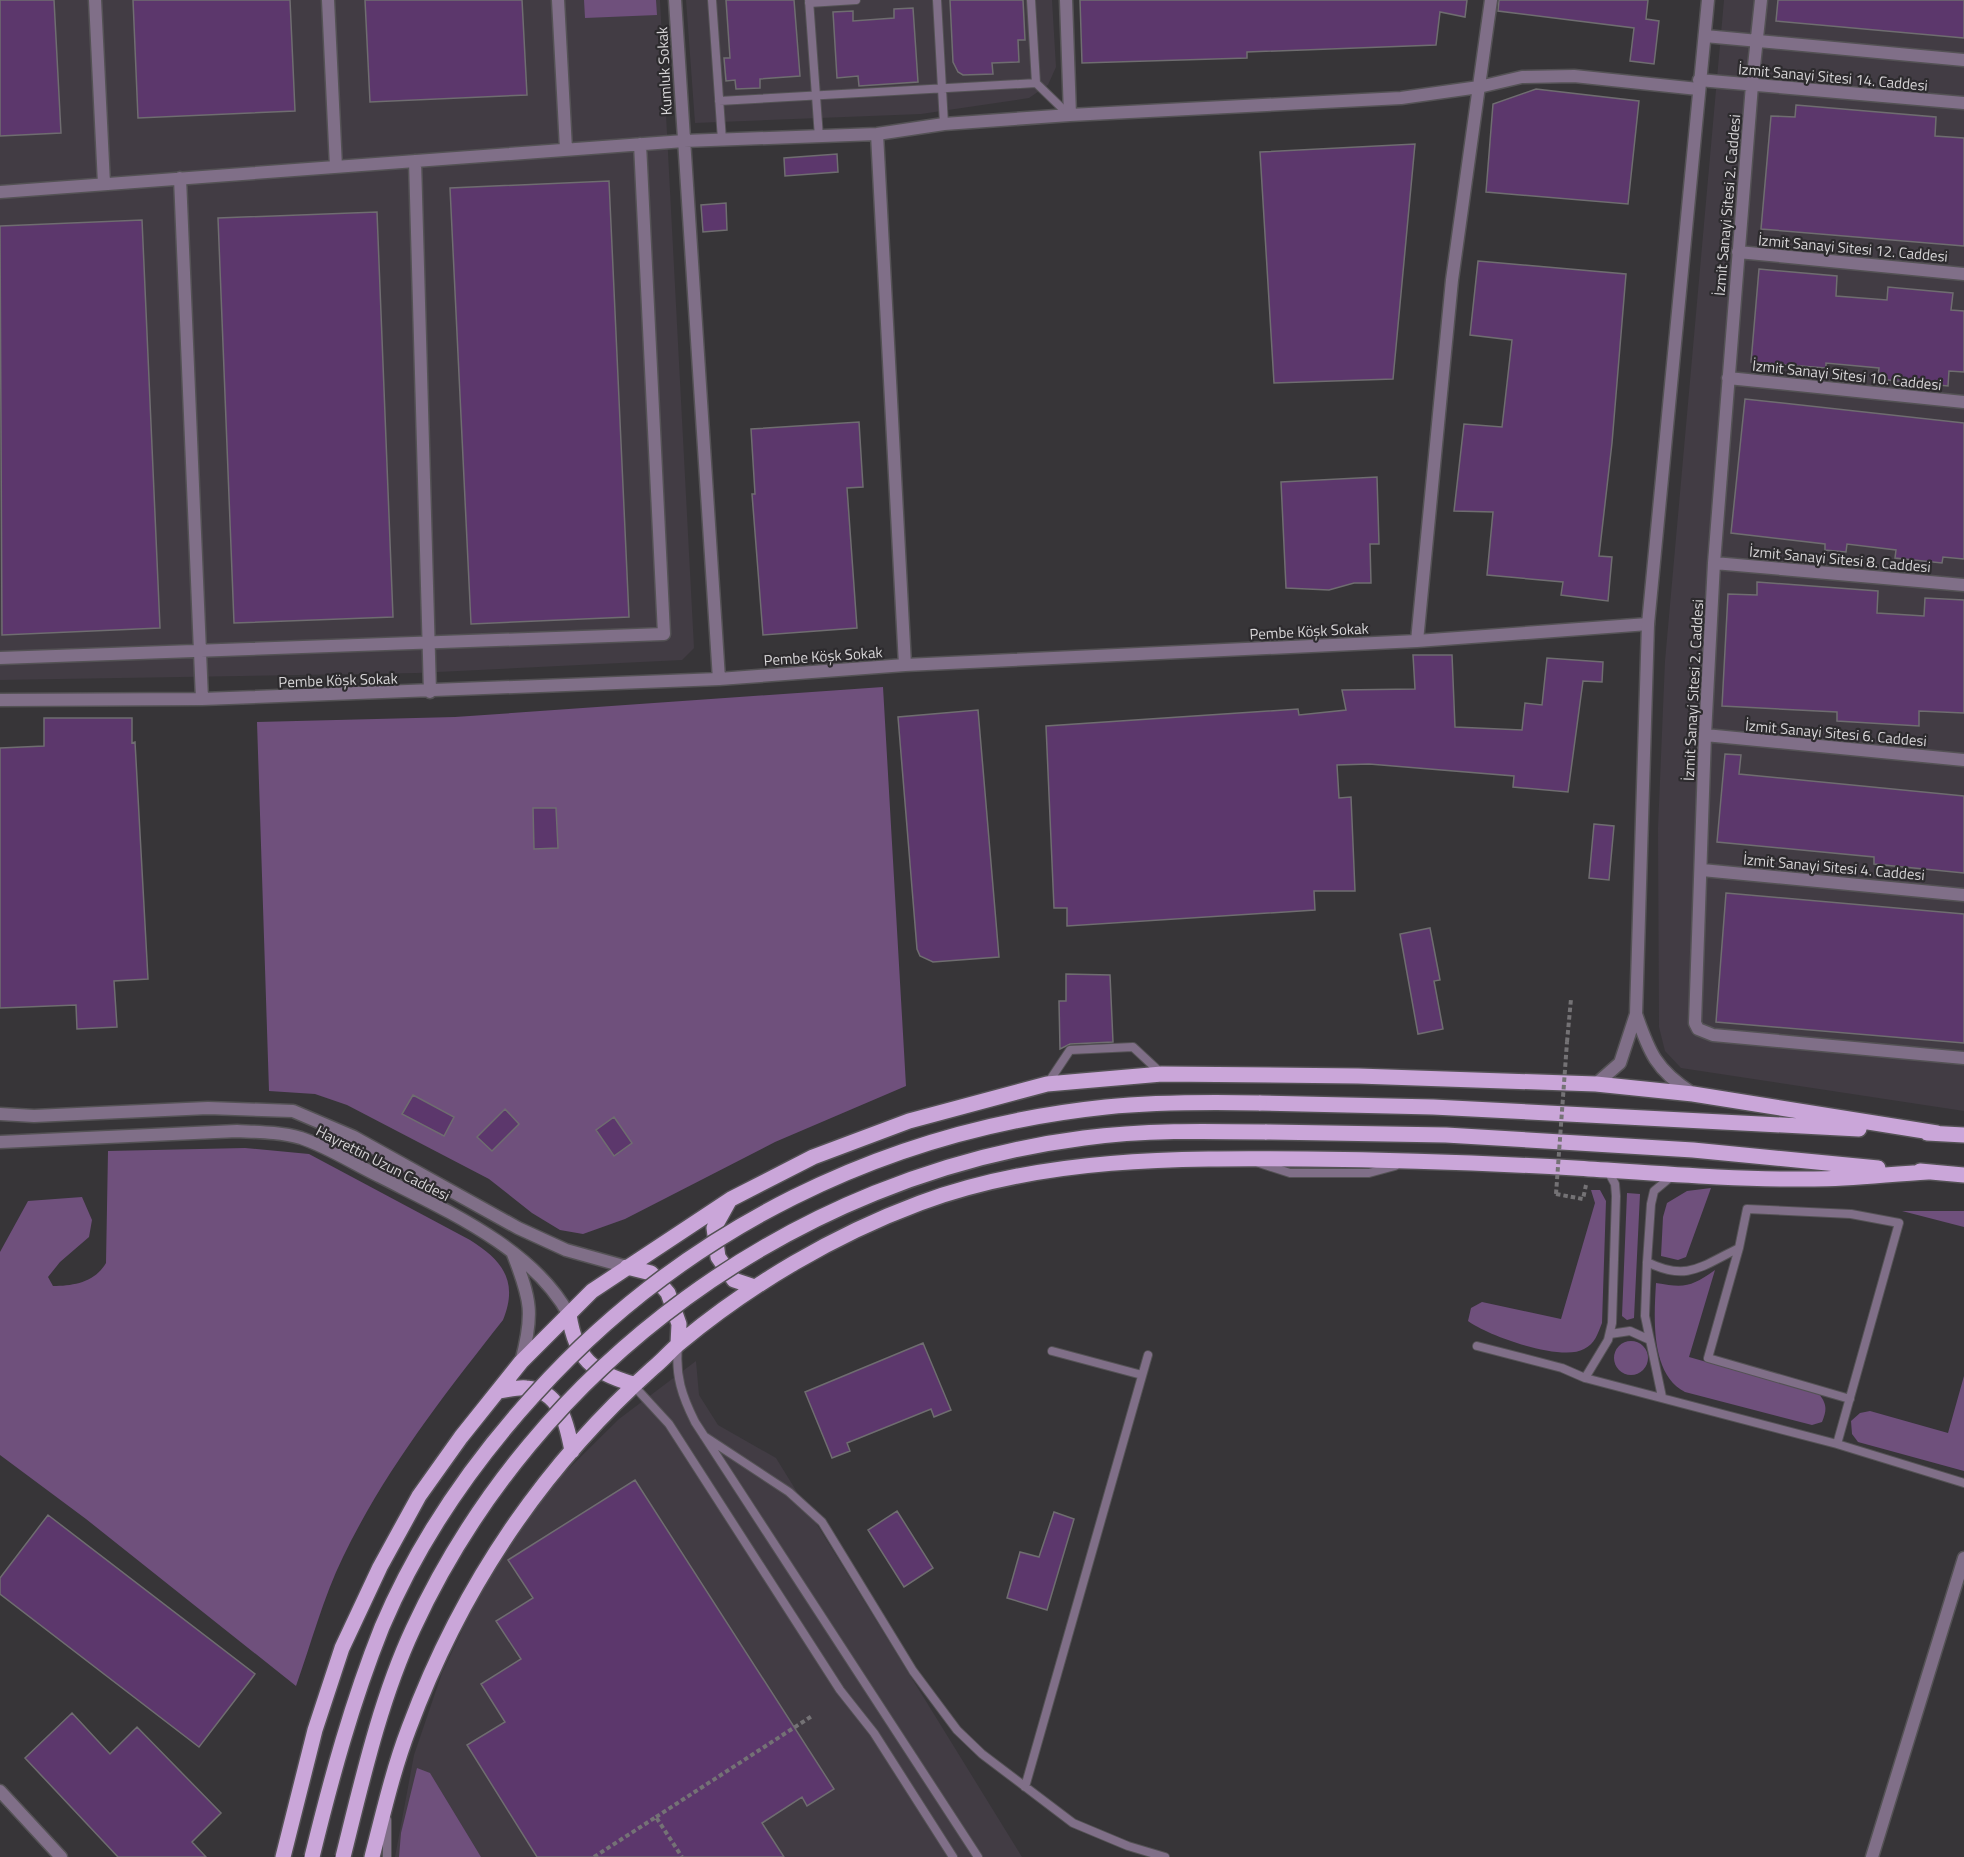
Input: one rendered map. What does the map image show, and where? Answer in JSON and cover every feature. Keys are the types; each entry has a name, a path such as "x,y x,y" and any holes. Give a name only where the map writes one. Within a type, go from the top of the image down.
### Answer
{"main road":[{"path":"283,1857 315,1730 347,1637 380,1567 419,1496 461,1437 520,1362 592,1291 731,1199 813,1157 909,1121 1047,1084 1162,1074 1358,1076 1596,1084 1694,1094 1937,1133"},
{"path":"312,1857 352,1708 383,1625 425,1545 471,1471 516,1415 570,1357 621,1309 687,1258 751,1218 815,1185 897,1154 970,1132 1034,1117 1107,1107 1193,1102 1433,1107 1964,1135"},
{"path":"343,1857 380,1718 413,1629 450,1560 488,1500 530,1444 589,1379 640,1332 705,1284 796,1227 884,1187 984,1157 1084,1138 1184,1131 1481,1137 1693,1150 1964,1174"},
{"path":"372,1857 407,1732 437,1657 475,1583 515,1519 572,1451 633,1384 678,1344 755,1287 835,1240 921,1203 1020,1175 1121,1161 1247,1159 1413,1161 1672,1175 1815,1179 1928,1172"},
{"path":"731,1199 714,1228 718,1257 734,1280 755,1287"},
{"path":"627,1267 651,1273 668,1293 679,1324 678,1344"},
{"path":"569,1315 573,1337 585,1359 609,1378 633,1384"},
{"path":"498,1391 527,1388 551,1398 560,1408 567,1422 572,1451"}],"street":[{"path":"95,0 104,184"},
{"path":"328,0 336,167"},
{"path":"558,0 566,149"},
{"name":"Kumluk Sokak","path":"675,0 719,679"},
{"path":"1066,0 1070,115"},
{"path":"1417,641 1452,280 1491,0"},
{"path":"1596,1084 1620,1063 1636,1014 1648,624 1708,0"},
{"name":"İzmit Sanayi Sitesi 2. Caddesi","path":"1761,0 1738,252 1714,563 1694,1014 1698,1029 1713,1035 1964,1058"},
{"name":"İzmit Sanayi Sitesi 14. Caddesi","path":"1705,36 1964,60"},
{"name":"İzmit Sanayi Sitesi 14. Caddesi","path":"0,192 684,141 877,134 944,124 1070,115 1401,98 1479,87 1522,77 1548,75 1699,85 1752,85 1964,103"},
{"path":"877,134 905,665"},
{"path":"0,658 664,634 640,144"},
{"path":"415,161 430,692"},
{"path":"180,178 202,699"},
{"name":"İzmit Sanayi Sitesi 12. Caddesi","path":"1738,252 1964,273"},
{"name":"İzmit Sanayi Sitesi 10. Caddesi","path":"1728,378 1964,402"},
{"name":"İzmit Sanayi Sitesi 8. Caddesi","path":"1714,563 1964,585"},
{"name":"Pembe Köşk Sokak","path":"0,700 202,699 430,692 719,679 905,665 1417,641 1648,624"},
{"name":"İzmit Sanayi Sitesi 6. Caddesi","path":"1705,735 1964,760"},
{"name":"İzmit Sanayi Sitesi 4. Caddesi","path":"1702,870 1964,895"},
{"path":"1636,1014 1648,1049 1658,1066 1670,1079 1694,1094"},
{"path":"0,1114 34,1116 208,1108 293,1111 354,1137 518,1228 566,1250 627,1267"},
{"name":"Hayrettin Uzun Caddesi","path":"0,1142 237,1131 273,1133 300,1138 440,1208 513,1253 540,1275 558,1294 569,1315"},
{"path":"513,1253 526,1286 531,1309 530,1330 520,1362"},
{"path":"1872,1857 1964,1558"},
{"path":"0,1791 61,1857"}],"lane":[{"path":"712,0 722,140"},
{"path":"819,137 809,1 856,0"},
{"path":"937,0 944,124"},
{"path":"1031,0 1036,83 1070,115"},
{"path":"719,101 1036,83"},
{"path":"1047,1084 1070,1050 1133,1047 1162,1074"},
{"path":"1585,1378 1610,1334 1612,1323 1616,1196 1615,1184 1608,1172"},
{"path":"1662,1397 1645,1316 1647,1262 1654,1191 1672,1175"},
{"path":"1837,1444 1850,1399 1899,1222 1851,1214 1747,1209 1739,1248 1708,1358 1850,1399"},
{"path":"1647,1262 1662,1270 1680,1273 1694,1271 1739,1248"},
{"path":"1610,1334 1630,1331 1650,1340"},
{"path":"678,1344 677,1377 682,1395 704,1436 978,1857"},
{"path":"1477,1346 1562,1368 1585,1378 1837,1444 1964,1483"},
{"path":"1052,1351 1142,1375"},
{"path":"1025,1787 1148,1355"},
{"path":"633,1384 669,1424 840,1690 873,1733 953,1857"},
{"path":"704,1436 789,1492 822,1522 936,1704 957,1730 982,1754 1057,1813 1091,1832 1165,1857"},
{"path":"387,1800 387,1857"}],"path":[{"path":"1571,999 1556,1194 1583,1199 1589,1170"},
{"path":"594,1857 812,1716"},
{"path":"656,1817 682,1857"}],"shaded area":[{"path":"0,0 660,0 694,648 682,660 417,673 0,680"},
{"path":"584,0 656,0 657,15 585,18"},
{"path":"686,0 1052,0 1056,67 1048,85 1029,98 921,114 695,123"},
{"path":"1724,0 1964,0 1964,1111 1681,1068 1665,1051 1659,1027 1658,828 1665,661"},
{"path":"883,687 906,1086 775,1142 625,1219 583,1234 560,1230 532,1213 489,1179 347,1105 315,1094 269,1091 257,722 455,717"},
{"path":"245,1148 309,1154 470,1240 491,1255 499,1264 508,1283 509,1294 503,1320 417,1434 377,1494 343,1557 329,1589 296,1686 86,1519 0,1455 0,1252 28,1201 82,1197 92,1220 89,1237 60,1262 48,1277 53,1286 76,1284 96,1275 106,1263 108,1151"},
{"path":"1711,1188 1686,1257 1678,1260 1661,1256 1663,1217 1667,1203 1687,1191"},
{"path":"1591,1190 1600,1190 1606,1201 1602,1323 1591,1344 1574,1352 1543,1350 1491,1334 1468,1321 1471,1308 1482,1302 1561,1319 1595,1203"},
{"path":"1627,1193 1640,1194 1634,1318 1627,1320 1622,1316"},
{"path":"1902,1211 1964,1211 1964,1227"},
{"path":"1715,1270 1689,1357 1819,1394 1825,1407 1822,1422 1812,1425 1685,1392 1674,1384 1665,1372 1660,1359 1655,1328 1656,1283 1687,1285"},
{"path":"1631,1341 1643,1346 1648,1358 1643,1370 1631,1375 1619,1370 1614,1358 1619,1346"},
{"path":"696,1361 699,1395 718,1425 776,1458 1022,1857 395,1857 414,1755 442,1673 487,1578 546,1491 619,1419"},
{"path":"1964,1376 1964,1471 1858,1442 1852,1434 1851,1421 1860,1413 1870,1411 1948,1433"},
{"path":"417,1768 430,1773 481,1857 399,1857 401,1833"}],"building":[{"path":"0,0 54,0 61,133 0,136"},
{"path":"133,0 290,0 295,111 138,118"},
{"path":"365,0 522,0 527,95 370,102"},
{"path":"726,0 794,0 800,76 760,79 760,88 736,89 735,80 726,81 724,58 730,58"},
{"path":"950,0 1023,0 1025,40 1018,40 1019,62 992,63 993,74 963,75 958,72 953,62"},
{"path":"1080,0 1467,0 1465,17 1440,12 1436,45 1247,52 1247,58 1082,63"},
{"path":"1499,0 1648,0 1646,19 1659,21 1654,64 1630,61 1634,28 1498,11"},
{"path":"1778,0 1964,0 1964,38 1776,21"},
{"path":"913,8 918,82 859,86 858,76 837,78 833,12 853,11 853,21 894,18 894,9"},
{"path":"1536,89 1639,101 1628,204 1486,192 1493,104"},
{"path":"1796,105 1936,117 1935,136 1964,138 1964,246 1761,229 1771,116 1795,117"},
{"path":"1415,144 1393,379 1274,383 1260,152"},
{"path":"837,154 838,172 785,176 784,158"},
{"path":"609,181 629,617 471,624 450,188"},
{"path":"726,203 727,230 703,232 701,205"},
{"path":"377,212 393,617 234,623 218,218"},
{"path":"142,220 160,628 2,635 0,226"},
{"path":"1478,261 1626,274 1612,443 1599,556 1612,557 1608,601 1561,595 1563,582 1487,575 1493,512 1454,511 1464,424 1502,427 1512,340 1470,335"},
{"path":"1759,269 1837,276 1836,296 1887,300 1888,287 1953,293 1951,310 1964,311 1964,372 1949,371 1948,386 1878,379 1879,368 1826,363 1826,368 1751,362"},
{"path":"1745,399 1964,423 1964,559 1943,557 1942,563 1895,558 1896,550 1847,544 1846,552 1825,550 1825,544 1731,533"},
{"path":"859,422 863,487 847,488 857,628 763,635 752,494 755,494 751,429"},
{"path":"1377,477 1379,544 1370,544 1371,583 1354,583 1329,590 1286,588 1281,482"},
{"path":"1757,582 1878,591 1877,613 1924,616 1925,598 1964,600 1964,713 1919,711 1919,726 1837,721 1837,712 1722,706 1728,594 1757,595"},
{"path":"1413,655 1452,655 1455,727 1522,730 1525,703 1542,705 1547,658 1603,662 1602,682 1583,681 1568,792 1513,787 1514,776 1369,764 1337,765 1339,798 1351,797 1355,891 1314,891 1315,910 1067,926 1067,908 1054,908 1046,726 1298,709 1299,715 1346,710 1342,690 1415,689"},
{"path":"978,710 999,957 933,962 920,956 917,949 898,717"},
{"path":"44,718 132,718 148,979 114,981 117,1027 77,1029 76,1005 0,1008 0,748 44,746"},
{"path":"1725,754 1741,755 1739,774 1964,796 1964,873 1874,864 1874,857 1717,842"},
{"path":"533,808 556,808 558,848 534,849"},
{"path":"1594,824 1614,826 1609,880 1589,878"},
{"path":"1726,893 1964,914 1964,1043 1716,1022"},
{"path":"1430,928 1440,980 1434,981 1443,1029 1418,1034 1400,934"},
{"path":"1066,974 1110,975 1113,1042 1070,1044 1060,1049 1059,1001 1066,1001"},
{"path":"413,1095 454,1117 444,1136 402,1114"},
{"path":"505,1109 519,1124 492,1151 477,1137"},
{"path":"614,1117 632,1143 614,1156 596,1130"},
{"path":"923,1343 951,1410 934,1417 931,1409 847,1443 850,1451 832,1458 805,1392"},
{"path":"635,1480 834,1789 807,1806 802,1797 762,1823 784,1857 537,1857 467,1745 505,1722 481,1684 521,1659 496,1621 533,1598 508,1560"},
{"path":"897,1511 933,1568 904,1587 868,1530"},
{"path":"1054,1512 1074,1519 1047,1610 1007,1598 1020,1552 1039,1557"},
{"path":"48,1515 255,1674 199,1747 0,1594 0,1578"},
{"path":"72,1713 110,1754 137,1727 221,1813 192,1842 206,1857 118,1857 25,1758"}]}
